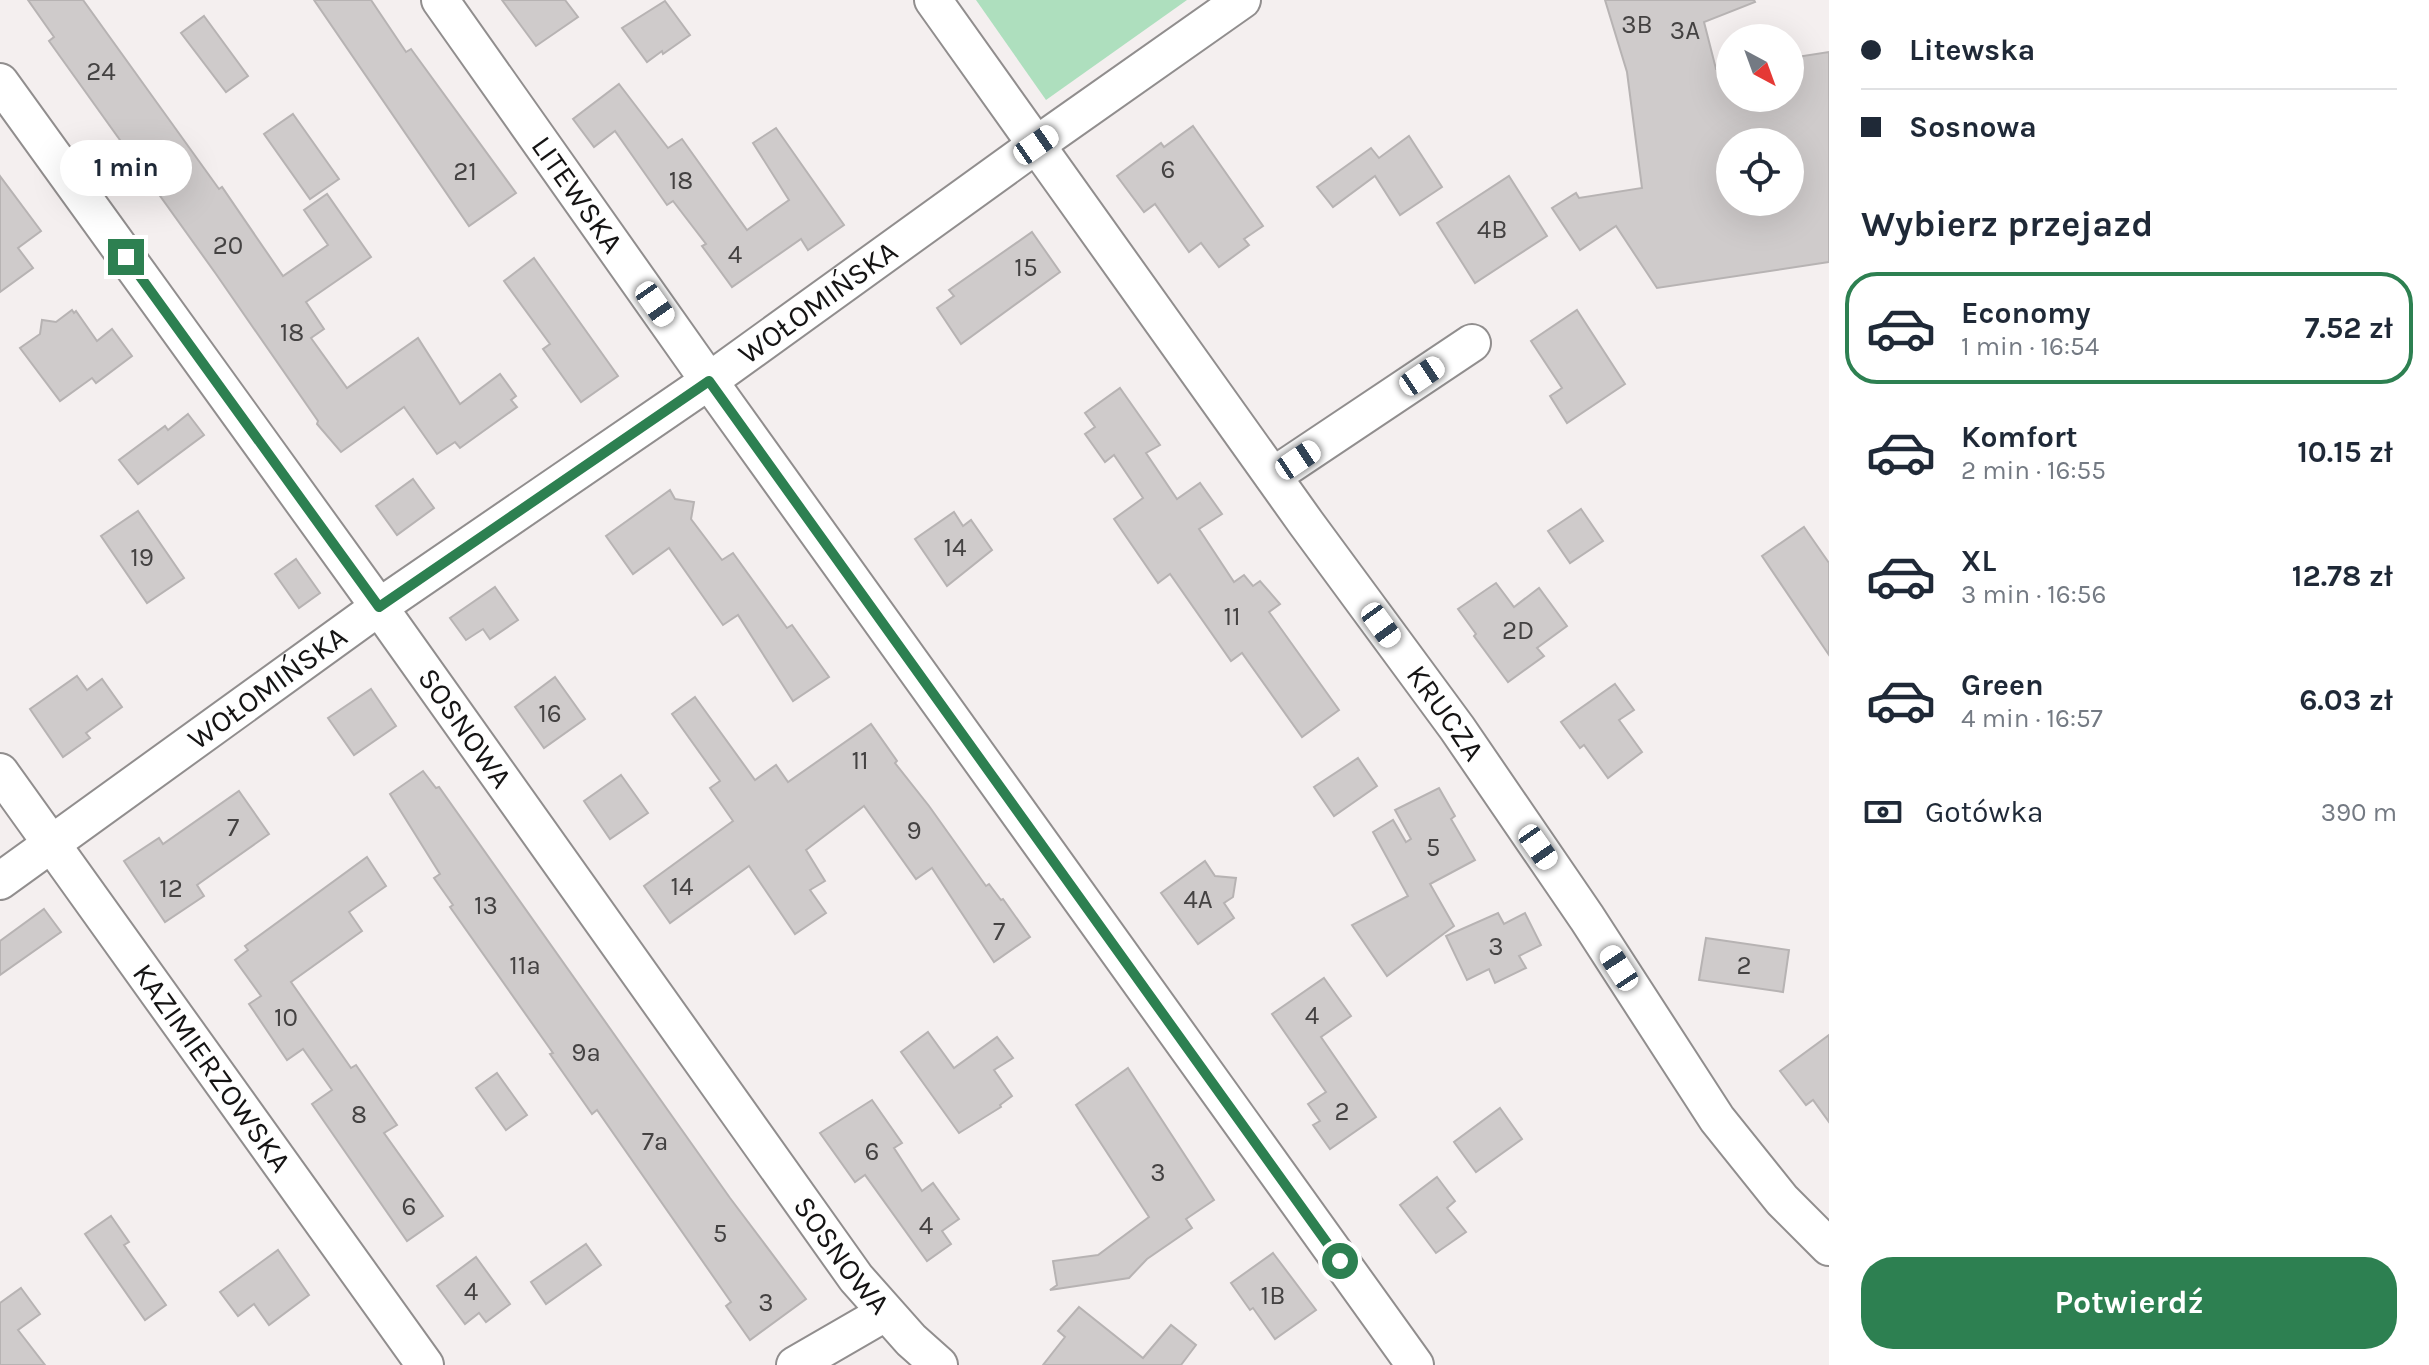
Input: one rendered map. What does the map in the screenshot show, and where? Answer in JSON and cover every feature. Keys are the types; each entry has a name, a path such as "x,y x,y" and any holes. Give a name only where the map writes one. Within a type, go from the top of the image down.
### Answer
{"street":[{"name":"LITEWSKA","path":"440,0 709,381 1415,1365"},
{"name":"KRUCZA","path":"933,0 1457,728 1587,918 1717,1119 1782,1200 1829,1247"},
{"name":"WOŁOMIŃSKA","path":"0,881 379,607 709,381 1242,0"},
{"name":"SOSNOWA","path":"0,82 379,607 856,1278 885,1313 939,1365"},
{"path":"1273,476 1472,343"},
{"name":"KAZIMIERZOWSKA","path":"0,772 425,1365"},
{"path":"795,1365 885,1313"}],"green space":[{"path":"976,0 1187,0 1046,100"}],"building":[{"path":"28,0 83,0 219,189 222,187 283,276 328,245 304,210 327,194 371,257 306,302 324,329 311,338 347,388 418,338 460,404 500,374 516,396 511,400 517,407 460,448 455,442 437,454 404,407 341,452 317,424 318,421 216,274 49,41 54,37"},
{"path":"314,0 371,0 406,52 411,49 516,193 469,226"},
{"path":"502,0 565,0 578,17 536,46"},
{"path":"1605,0 1754,0 1704,22 1716,69 1716,112 1804,112 1804,56 1829,52 1829,262 1657,288 1616,226 1580,250 1552,208 1576,193 1579,198 1642,188 1627,72"},
{"path":"665,1 690,35 647,62 622,28"},
{"path":"204,16 248,76 226,92 181,33"},
{"path":"619,84 668,148 682,139 747,230 789,200 753,143 776,128 844,225 808,250 801,239 732,287 702,246 706,244 673,201 667,205 615,131 594,147 573,119"},
{"path":"293,114 339,179 310,199 264,134"},
{"path":"1193,126 1263,226 1244,239 1249,245 1219,267 1201,243 1189,252 1155,204 1144,212 1117,176 1161,143 1164,147"},
{"path":"1409,136 1442,187 1400,215 1375,176 1333,207 1317,187 1371,148 1379,158"},
{"path":"0,176 41,231 18,248 33,268 0,292"},
{"path":"1509,176 1547,236 1475,283 1437,223"},
{"path":"1032,232 1060,272 961,344 937,308 954,296 949,290"},
{"path":"534,258 618,376 581,402 543,349 550,344 504,281"},
{"path":"72,310 74,313 76,311 97,341 112,329 132,356 96,383 92,378 60,401 20,348 40,334 42,320 56,322"},
{"path":"1577,310 1625,384 1567,423 1550,396 1562,388 1531,341"},
{"path":"1120,388 1160,445 1146,453 1177,499 1200,483 1222,514 1199,529 1234,582 1244,575 1253,586 1260,581 1280,604 1269,612 1339,710 1302,737 1242,653 1231,661 1170,574 1158,583 1114,519 1143,498 1114,455 1105,462 1085,434 1095,427 1085,413"},
{"path":"188,414 204,435 138,484 119,460 165,426 168,430"},
{"path":"413,479 434,508 397,535 376,506"},
{"path":"670,490 675,499 694,502 691,519 722,560 733,553 787,628 792,625 829,677 793,701 738,615 723,625 669,548 633,574 606,536"},
{"path":"1581,509 1603,541 1570,563 1548,531"},
{"path":"138,511 184,578 147,603 101,536"},
{"path":"954,512 963,526 971,520 992,550 947,586 915,539"},
{"path":"1804,527 1829,563 1829,655 1762,556"},
{"path":"296,559 320,593 299,608 275,574"},
{"path":"1496,583 1514,607 1539,588 1567,626 1537,648 1544,656 1508,682 1458,609"},
{"path":"495,587 518,620 490,639 483,629 466,640 450,618"},
{"path":"77,676 87,690 102,679 122,707 86,733 90,738 63,757 30,709"},
{"path":"555,677 585,719 544,748 515,707"},
{"path":"1615,684 1634,710 1619,720 1642,752 1608,778 1584,745 1580,748 1561,722"},
{"path":"371,689 396,726 354,755 328,718"},
{"path":"695,697 755,780 776,765 788,782 871,724 897,761 895,763 986,886 989,884 1003,899 1030,937 994,962 932,868 916,879 864,806 806,850 825,881 810,890 826,913 795,934 749,866 670,923 644,886 733,821 710,788 720,781 672,714"},
{"path":"1358,758 1377,786 1334,816 1314,787"},
{"path":"423,771 436,788 439,787 730,1198 806,1299 750,1340 726,1306 731,1302 597,1110 592,1114 450,907 453,905 434,878 440,874 390,794"},
{"path":"621,775 648,813 610,839 584,801"},
{"path":"1439,788 1455,816 1451,819 1475,860 1430,884 1454,926 1387,976 1352,925 1408,896 1373,832 1393,820 1406,842 1411,839 1395,810"},
{"path":"239,791 269,834 197,885 204,896 165,922 124,861 159,838 163,844"},
{"path":"367,857 386,886 349,912 362,931 291,982 351,1068 356,1065 397,1125 384,1133 443,1216 407,1241 312,1104 332,1090 303,1049 287,1060 249,1004 261,996 235,960 248,950 245,946"},
{"path":"1205,861 1215,876 1236,878 1233,897 1224,903 1234,918 1198,944 1161,893"},
{"path":"44,909 61,932 0,975 0,941"},
{"path":"1498,913 1504,924 1525,913 1541,945 1519,956 1526,968 1495,983 1489,969 1467,980 1446,936"},
{"path":"1706,938 1789,950 1783,992 1699,980"},
{"path":"1324,978 1351,1016 1321,1037 1376,1117 1330,1149 1313,1125 1320,1121 1308,1104 1326,1092 1272,1014"},
{"path":"928,1032 954,1068 997,1037 1013,1058 994,1070 1012,1096 1001,1107 959,1133 901,1052"},
{"path":"1829,1035 1829,1122 1813,1100 1806,1105 1780,1071"},
{"path":"1128,1068 1214,1200 1186,1219 1192,1228 1147,1259 1129,1278 1050,1290 1057,1285 1053,1261 1098,1255 1149,1217 1076,1105"},
{"path":"497,1073 527,1115 506,1130 476,1088"},
{"path":"872,1100 902,1143 894,1148 922,1191 933,1183 959,1219 942,1231 951,1244 927,1261 865,1175 855,1182 820,1133"},
{"path":"1500,1108 1522,1139 1476,1172 1454,1142"},
{"path":"1437,1177 1455,1201 1447,1208 1466,1232 1436,1253 1400,1205"},
{"path":"111,1216 129,1242 124,1245 166,1305 145,1320 85,1234"},
{"path":"586,1244 601,1265 546,1304 531,1282"},
{"path":"278,1250 309,1295 269,1325 254,1304 238,1316 220,1292"},
{"path":"1273,1253 1316,1310 1275,1339 1231,1283"},
{"path":"476,1257 510,1304 486,1322 479,1313 465,1324 437,1286"},
{"path":"21,1288 40,1314 18,1330 45,1365 0,1365 0,1303"},
{"path":"1079,1307 1143,1358 1171,1325 1196,1345 1181,1365 1043,1365 1065,1337 1058,1331"}],"route":[{"path":"126,257 379,607 709,381 1340,1261"}]}
